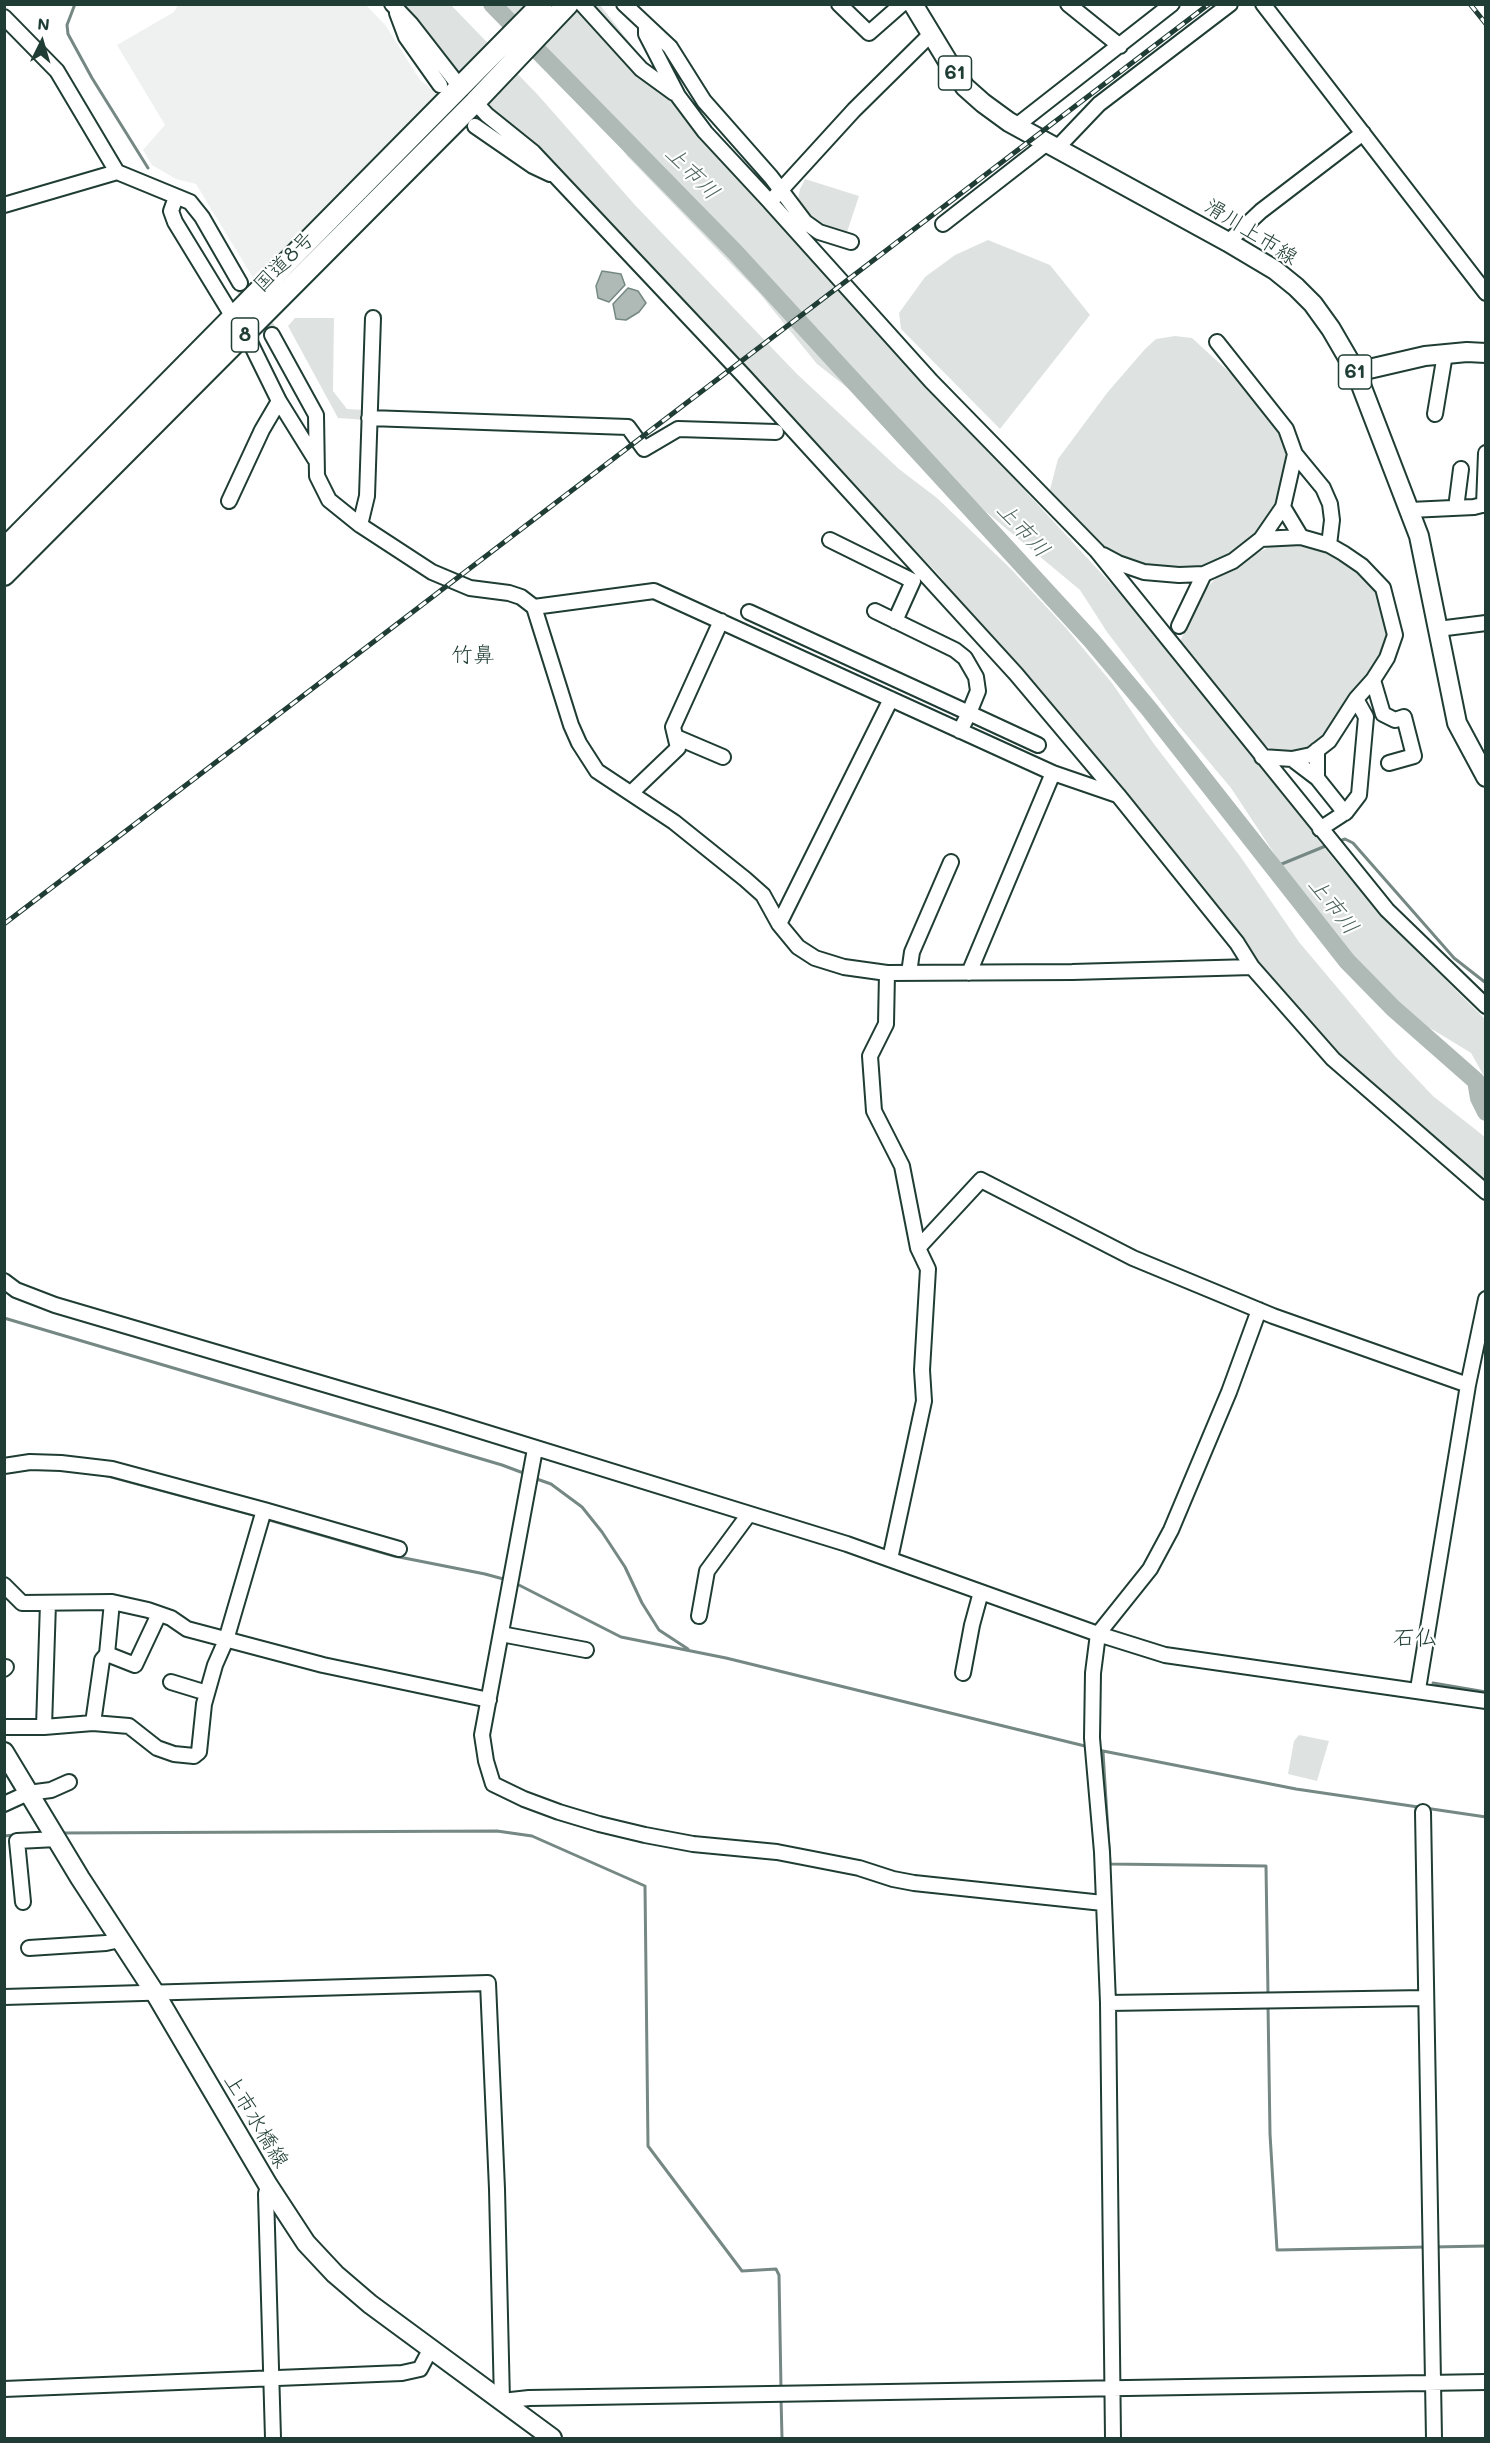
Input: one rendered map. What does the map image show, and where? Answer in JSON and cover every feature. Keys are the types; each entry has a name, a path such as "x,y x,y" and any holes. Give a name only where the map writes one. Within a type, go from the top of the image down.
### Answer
{"highway":[{"name":"8","path":"525,35 536,4"},
{"name":"国道8号","path":"525,35 542,4"},
{"name":"国道8号","path":"4,575 246,334 525,35 568,4"},
{"name":"8","path":"525,35 577,4"},
{"name":"国道8号","path":"4,549 233,317 473,90"}],"main road":[{"name":"滑川上市線","path":"913,4 965,87 983,103 1016,126 1275,270 1307,298 1331,329 1356,372 1419,536 1457,723 1485,777"},
{"path":"1356,372 1425,356 1485,353"},
{"name":"上市水橋線","path":"4,1752 155,1993 268,2185 306,2243 334,2274 430,2350 552,2439"}],"street":[{"path":"582,4 642,69 678,96"},
{"path":"624,4 670,47 704,101 771,177 775,197 791,227 931,381 1097,551 1387,910 1485,1006"},
{"path":"839,4 869,33 896,13 902,4"},
{"path":"1068,4 1120,46"},
{"path":"1016,126 1172,4"},
{"path":"943,224 1052,146 1100,104 1230,4"},
{"path":"1263,4 1485,293"},
{"path":"393,6 406,37 440,85"},
{"path":"393,6 473,90 487,115 533,152 557,177 752,385 1016,674 1118,795 1237,944 1252,967 1333,1059 1485,1192"},
{"path":"4,16 57,71 117,172 190,202 202,217 240,283"},
{"path":"645,25 646,33 678,96 705,132 805,222 819,232 851,242"},
{"path":"775,197 854,110 931,34"},
{"path":"475,126 533,166 557,177"},
{"path":"1228,242 1261,212 1363,133"},
{"path":"4,206 117,172"},
{"path":"176,198 171,211 175,222 233,317"},
{"path":"360,525 367,496 373,318"},
{"path":"246,334 279,401 315,459"},
{"path":"272,335 316,415 317,476 329,500 360,525 432,572 470,588 509,593 521,597 534,607 571,724 579,743 597,771 674,822 751,885 763,896 779,924 798,946 815,958 844,967 887,973 1252,967"},
{"path":"1217,342 1286,429 1294,454 1323,488 1330,504 1332,520 1329,545"},
{"path":"1435,414 1445,354"},
{"path":"229,501 262,430 279,401"},
{"path":"369,418 628,427 644,449 678,429 776,432"},
{"path":"1410,510 1484,504 1485,453"},
{"path":"1097,551 1119,563 1144,572 1179,575 1204,574 1233,561 1261,539 1283,507 1294,454"},
{"path":"1456,508 1461,469"},
{"path":"1283,507 1301,537"},
{"path":"1261,539 1301,537 1329,545 1362,566 1383,588 1395,635 1387,658 1373,680 1356,699 1329,741 1311,755 1292,759 1262,757"},
{"path":"830,540 913,581 895,621"},
{"path":"1179,626 1204,574"},
{"path":"534,607 654,591 1053,773 1118,795"},
{"path":"875,611 955,650 965,658 976,677 978,691 960,731"},
{"path":"748,612 1038,745"},
{"path":"631,793 678,748 673,727 721,621"},
{"path":"1438,629 1485,623"},
{"path":"1373,680 1383,714 1395,720 1404,717 1414,756 1389,763"},
{"path":"779,924 891,699"},
{"path":"1320,828 1345,813 1359,795 1365,717 1356,699"},
{"path":"676,737 723,757"},
{"path":"1317,750 1317,778"},
{"path":"1292,759 1317,778 1345,813"},
{"path":"969,973 1053,773"},
{"path":"909,973 912,951 951,862"},
{"path":"887,973 886,1024 870,1056 874,1111 902,1166 909,1190 918,1248 928,1269 922,1370 924,1401 890,1559"},
{"path":"918,1248 981,1180 1133,1258 1259,1310 1468,1384"},
{"path":"4,1281 16,1290 55,1305 439,1418 749,1514 890,1559 1098,1634 1165,1655 1418,1689 1485,1701"},
{"path":"1418,1689 1468,1384 1485,1299"},
{"path":"1113,2439 1108,2003 1102,1852 1092,1738 1093,1673 1098,1634 1150,1569 1171,1530 1229,1392 1259,1310"},
{"path":"535,1449 482,1735 493,1784 559,1812 655,1837 693,1844 777,1852 859,1868 914,1883 1103,1904"},
{"path":"4,1466 30,1462 112,1469 399,1549"},
{"path":"4,1727 93,1723 129,1726 157,1748 174,1754 194,1756 199,1752 207,1693 215,1665 226,1640 264,1510"},
{"path":"699,1616 707,1571 749,1514"},
{"path":"4,1585 22,1603 112,1602 171,1618 187,1629 226,1640 323,1665 489,1700"},
{"path":"963,1673 981,1592"},
{"path":"93,1723 102,1660 107,1654 112,1602"},
{"path":"44,1727 48,1603"},
{"path":"107,1654 135,1665 159,1614"},
{"path":"501,1634 586,1650"},
{"path":"171,1682 207,1693"},
{"path":"4,1804 28,1793 51,1790 69,1782"},
{"path":"1423,1812 1434,2439"},
{"path":"23,1902 17,1841 57,1839"},
{"path":"29,1948 120,1940"},
{"path":"4,1997 488,1983 498,2189 502,2401 541,2398 1485,2382"},
{"path":"1108,2003 1426,1998"},
{"path":"268,2185 266,2194 273,2439"},
{"path":"4,2389 402,2373 420,2369 430,2350"}],"shaded area":[{"path":"178,5 366,5 386,26 420,80 438,95 255,281 196,184 176,179 152,165 143,150 165,125 117,45 174,12"},
{"path":"395,5 451,5 538,95 635,205 797,374 899,469 937,498 1011,569 1066,628 1112,683 1154,744 1240,856 1299,942 1395,1056 1433,1096 1485,1137 1485,1188 1357,1073 1279,989 1095,756 989,638 939,575 451,71"},
{"path":"487,5 600,5 739,181 1114,587 1177,661 1335,861 1390,925 1485,1019 1485,1078 1471,1053 1435,1031 1379,1003 1322,919 1293,882 1231,788 1178,725 1107,632 1080,590 985,511 919,444 817,364 760,294 627,156 568,71"},
{"path":"805,179 859,196 846,235 815,223 803,209 798,199"},
{"path":"988,240 1050,265 1090,315 1000,429 901,329 899,313 925,277 955,255"},
{"path":"602,271 621,274 625,285 609,302 598,298 596,286"},
{"path":"628,288 638,291 646,303 639,312 626,320 616,319 613,304"},
{"path":"295,318 334,318 333,391 347,409 366,410 366,420 338,418 288,326"},
{"path":"1175,336 1192,338 1238,380 1275,423 1288,444 1289,464 1278,507 1259,536 1207,568 1169,570 1130,563 1098,546 1048,497 1058,459 1107,393 1156,339"},
{"path":"1306,544 1338,555 1377,590 1390,640 1374,669 1328,735 1316,746 1292,751 1274,750 1262,744 1180,642 1199,596 1214,580 1240,562 1269,547"},
{"path":"1299,1735 1329,1741 1317,1781 1288,1774 1294,1741"}],"waterway":[{"path":"75,4 67,25 68,34 92,78 148,168"},
{"name":"上市川","path":"492,4 735,252 1092,641 1149,709 1347,961 1393,1008 1476,1081 1479,1098 1486,1112"},
{"path":"1337,842 1345,839 1353,843 1454,958 1486,983"},
{"path":"1272,868 1328,845"},
{"path":"4,1318 526,1474"},
{"path":"104,1475 257,1516"},
{"path":"534,1478 551,1484 582,1507 625,1567 642,1603 659,1630 688,1649"},
{"path":"266,1519 394,1556 507,1580"},
{"path":"513,1582 621,1637 726,1658 1089,1747"},
{"path":"1433,1683 1486,1692"},
{"path":"1098,1750 1296,1789 1486,1817"},
{"path":"1103,1752 1110,1864 1266,1866 1268,1995"},
{"path":"61,1833 497,1831 532,1836 645,1886 648,2146 742,2271 776,2269 779,2275 781,2389"},
{"path":"4,1836 45,1832"},
{"path":"1268,2005 1270,2134 1277,2250 1427,2247"},
{"path":"1433,2247 1486,2246"},
{"path":"781,2398 782,2438"}],"tunnel":[{"path":"240,283 272,335"}],"railway":[{"path":"4,924 1209,4"},
{"path":"1470,4 1486,24"}],"district":[{"name":"竹鼻","path":"473,655"},
{"name":"石仏","path":"1415,1638"}]}
